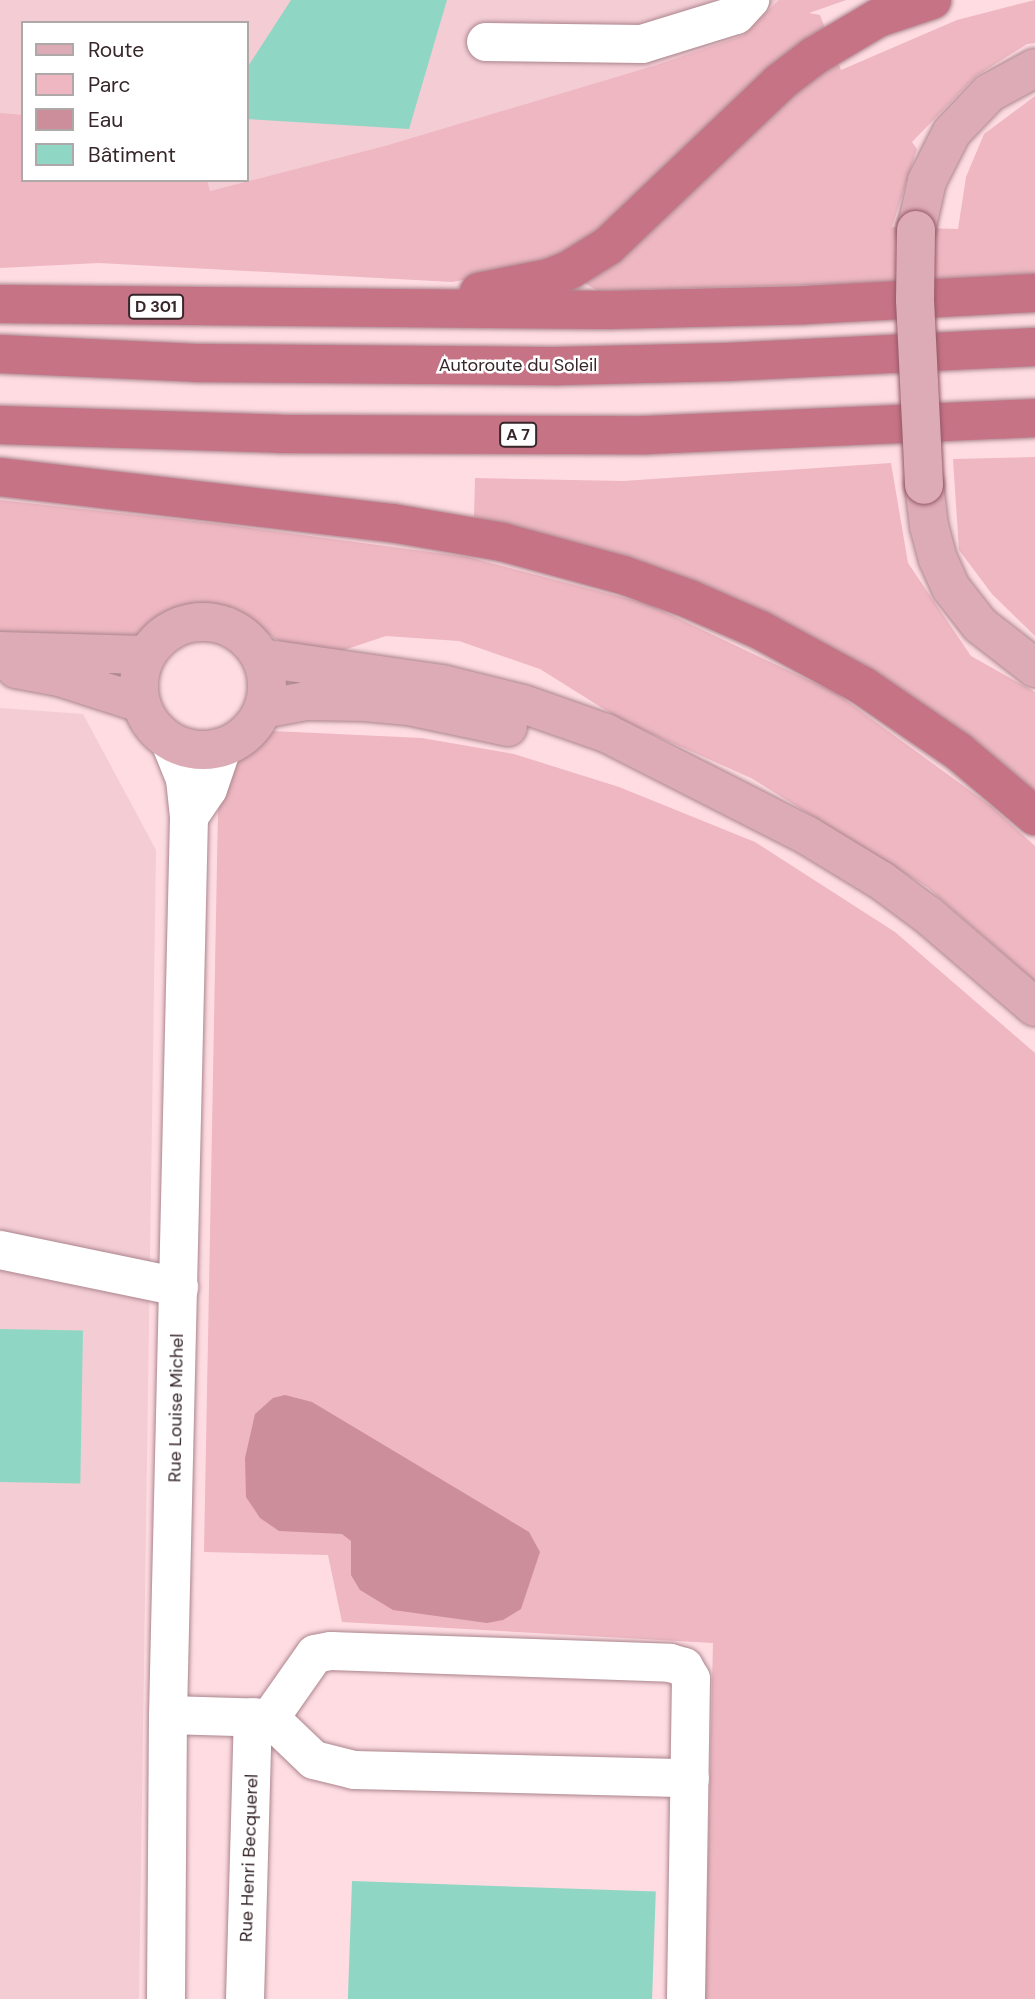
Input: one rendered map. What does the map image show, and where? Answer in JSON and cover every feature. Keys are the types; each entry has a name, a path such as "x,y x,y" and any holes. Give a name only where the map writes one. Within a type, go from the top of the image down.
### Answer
{"highway":[{"path":"312,309 350,294 503,289 571,270 622,234 738,120 814,56 878,19 932,0"},
{"path":"312,309 607,310 820,304 1035,293"},
{"name":"D 301","path":"0,304 312,309"},
{"name":"Autoroute du Soleil","path":"0,354 196,363 560,366 741,362 1035,347"},
{"name":"A 7","path":"0,425 280,435 648,435 1035,418"},
{"path":"0,477 433,530 515,545 623,575 689,599 760,630 863,686 958,751 1035,816"}],"main road":[{"path":"1035,68 989,93 951,132 927,181 916,229 915,300 924,485 929,526 939,559 951,587 980,625 1035,668"},
{"path":"190,622 219,622 244,635 262,658 267,683 263,709 247,733 222,748 193,750 170,742 151,725 140,703 138,678 145,655 164,633 190,622"},
{"path":"0,652 145,655"},
{"path":"262,658 442,684 523,704 606,733 725,791 808,836 882,881 928,915 1035,1007"},
{"path":"0,666 59,677 140,703"},
{"path":"263,709 306,701 408,706 495,723 725,791"}],"street":[{"path":"486,42 642,44 736,15 750,0"},
{"name":"Rue Louise Michel","path":"166,1999 168,1715 189,817 185,779 170,742"},
{"path":"189,817 208,789 222,748"},
{"path":"0,1250 179,1287"},
{"path":"262,1717 315,1654 331,1651 670,1663 684,1667 691,1679 686,1999"},
{"path":"168,1715 262,1717 314,1760 354,1770 690,1779"},
{"name":"Rue Henri Becquerel","path":"245,1999 262,1717"}],"shaded area":[{"path":"0,0 846,0 656,65 388,145 248,181 248,21 21,21 21,182 245,182 210,191 0,203"},
{"path":"0,708 83,714 156,850 139,1999 0,1999"}],"green space":[{"path":"779,0 846,0 809,13 820,15 841,70 957,20 1035,0 1035,43 1027,44 976,76 912,142 917,149 892,227 958,229 966,177 984,134 1035,96 1035,274 942,281 598,291 553,264 452,282 99,263 0,268 0,113 21,115 21,182 208,182 210,191 388,145 656,65 744,35"},
{"path":"1035,457 1035,636 992,594 959,550 953,459"},
{"path":"891,463 908,563 971,656 1035,692 1035,798 545,535 474,517 475,478 623,481"},
{"path":"0,500 220,524 468,557 648,604 836,693 991,806 1035,846 1035,981 927,887 751,778 623,721 540,669 459,641 386,636 338,652 306,654 274,638 234,608 194,604 158,620 134,639 0,633"},
{"path":"273,731 422,738 514,754 619,787 755,842 895,932 1035,1053 1035,1999 705,1999 713,1643 342,1622 328,1555 204,1552 218,810 233,764"}],"water":[{"path":"285,1395 312,1402 529,1532 540,1552 521,1609 503,1620 487,1623 393,1610 360,1590 351,1575 351,1541 342,1534 279,1531 260,1518 246,1497 245,1458 255,1414 273,1398"}],"building":[{"path":"291,0 447,0 409,129 248,119 248,66"},
{"path":"0,1329 83,1330 80,1483 0,1482"},
{"path":"352,1881 656,1892 652,1999 348,1999"}]}
